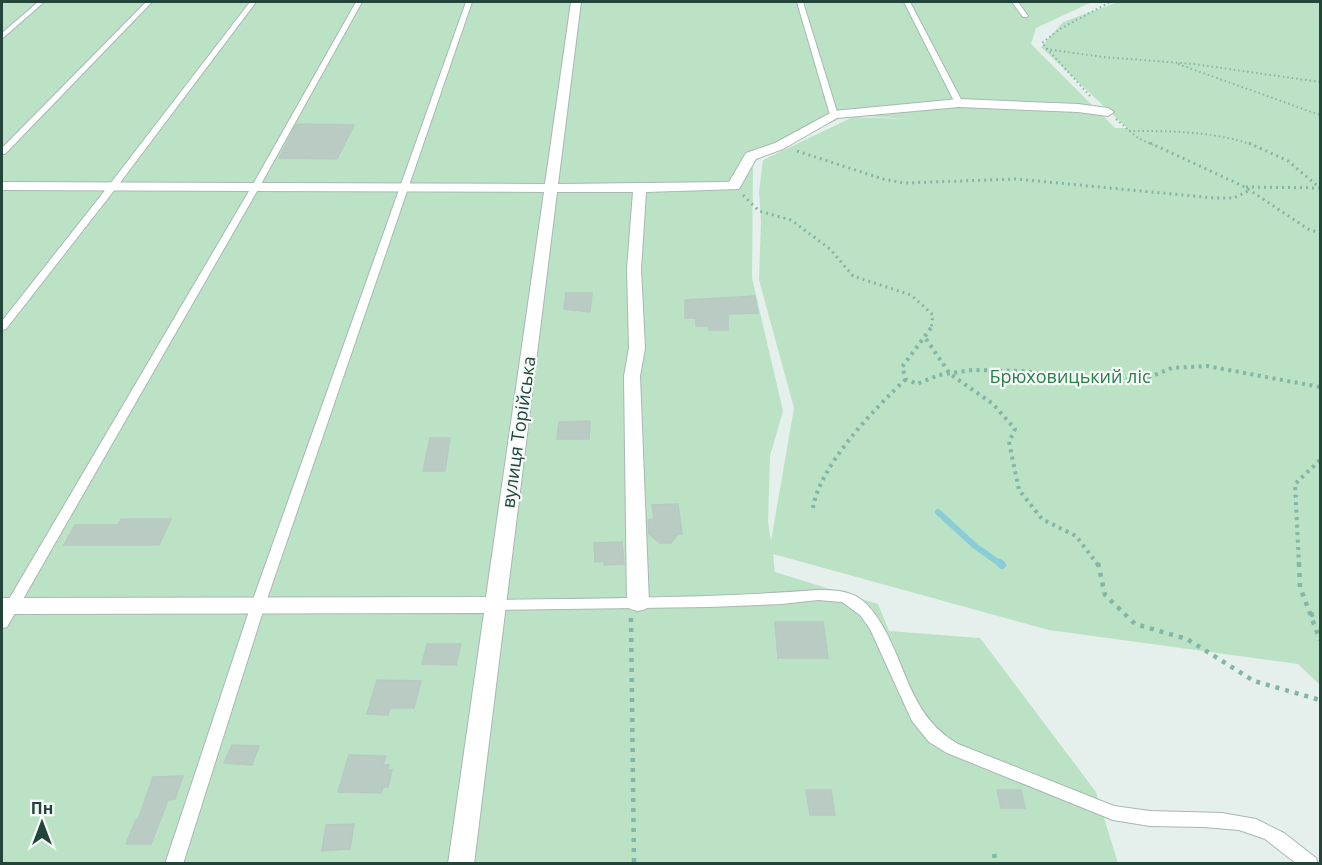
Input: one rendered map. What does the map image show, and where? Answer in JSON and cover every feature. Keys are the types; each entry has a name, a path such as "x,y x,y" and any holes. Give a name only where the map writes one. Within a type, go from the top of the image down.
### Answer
{"street":[{"name":"вулиця Торійська","path":"461,864 576,2"},
{"path":"2,186 551,188 734,186 751,156 779,146 834,115 959,103 1078,108 1108,112"},
{"path":"634,603 632,376 637,348 634,322 634,269 640,187"},
{"path":"5,611 258,605 495,605"}],"lane":[{"path":"2,36 41,2"},
{"path":"2,152 149,2"},
{"path":"2,327 253,2"},
{"path":"5,611 256,186 360,2"},
{"path":"174,864 258,605 469,2"},
{"path":"800,2 834,115"},
{"path":"907,2 959,103"},
{"path":"1015,2 1025,16"},
{"path":"495,605 707,603 827,596 851,600 868,618 880,637 918,718 937,739 974,757 1113,813 1145,820 1215,820 1258,828 1277,838 1311,864"}],"path":[{"path":"1110,2 1047,37 1042,43 1045,49 1108,112 1138,138 1245,187 1308,229 1320,233"},
{"path":"1045,49 1320,81"},
{"path":"1172,62 1320,115"},
{"path":"1130,131 1194,131 1237,140 1290,162 1320,188"},
{"path":"779,146 883,179 904,183 1016,179 1214,198 1234,198 1250,190"},
{"path":"734,186 759,211 791,220 830,249 853,276 911,295 933,315 932,331 902,367 906,379 917,384 972,370 1023,371 1087,379 1142,380 1172,368 1207,366 1320,387"},
{"path":"1245,187 1320,188"},
{"path":"926,339 950,374 993,404 1015,429 1009,442 1019,490 1042,519 1076,536 1097,561 1105,595 1136,624 1187,639 1254,681 1320,700"},
{"path":"813,508 814,494 822,477 881,401 906,379"},
{"path":"1320,460 1295,484 1300,587 1320,639"},
{"path":"634,603 634,864"},
{"path":"1310,615 1320,613"},
{"path":"994,854 996,864"}],"green space":[{"name":"Брюховицький ліс","path":"2,2 1092,2 1036,28 1031,44 1115,128 1127,128 1041,47 1063,22 1118,2 1320,2 1320,685 1298,664 1049,630 773,554 775,572 878,604 889,631 980,638 1096,792 1118,863 2,864","holes":["847,115 910,119 853,117 763,160 759,192 761,221 759,280 794,408 771,541 768,521 770,456 783,411 752,278 753,162"]}],"building":[{"path":"296,125 354,125 337,159 279,158"},
{"path":"566,293 592,293 590,312 564,309"},
{"path":"755,296 758,313 728,314 728,330 709,330 709,326 696,326 696,318 685,318 685,300"},
{"path":"590,421 589,439 557,439 559,422"},
{"path":"430,438 450,438 445,471 423,471"},
{"path":"678,504 682,534 677,535 671,543 660,543 649,534 648,520 654,519 652,505"},
{"path":"121,519 171,519 159,545 64,545 75,525 118,525"},
{"path":"622,542 624,564 604,565 604,561 595,562 594,543"},
{"path":"775,622 823,622 828,658 778,658"},
{"path":"427,644 461,644 456,665 422,664"},
{"path":"377,680 421,681 414,708 390,708 388,715 367,714"},
{"path":"232,745 259,746 252,765 224,763"},
{"path":"349,755 386,756 383,765 389,765 387,770 392,770 388,787 383,787 381,793 338,792"},
{"path":"183,776 175,799 168,800 151,844 126,844 138,820 153,777"},
{"path":"806,790 831,790 835,815 810,815"},
{"path":"997,790 1021,790 1025,808 1001,808"},
{"path":"354,824 350,849 322,851 326,825"}],"waterway":[{"path":"938,512 975,546 1002,565 1000,563"}]}
